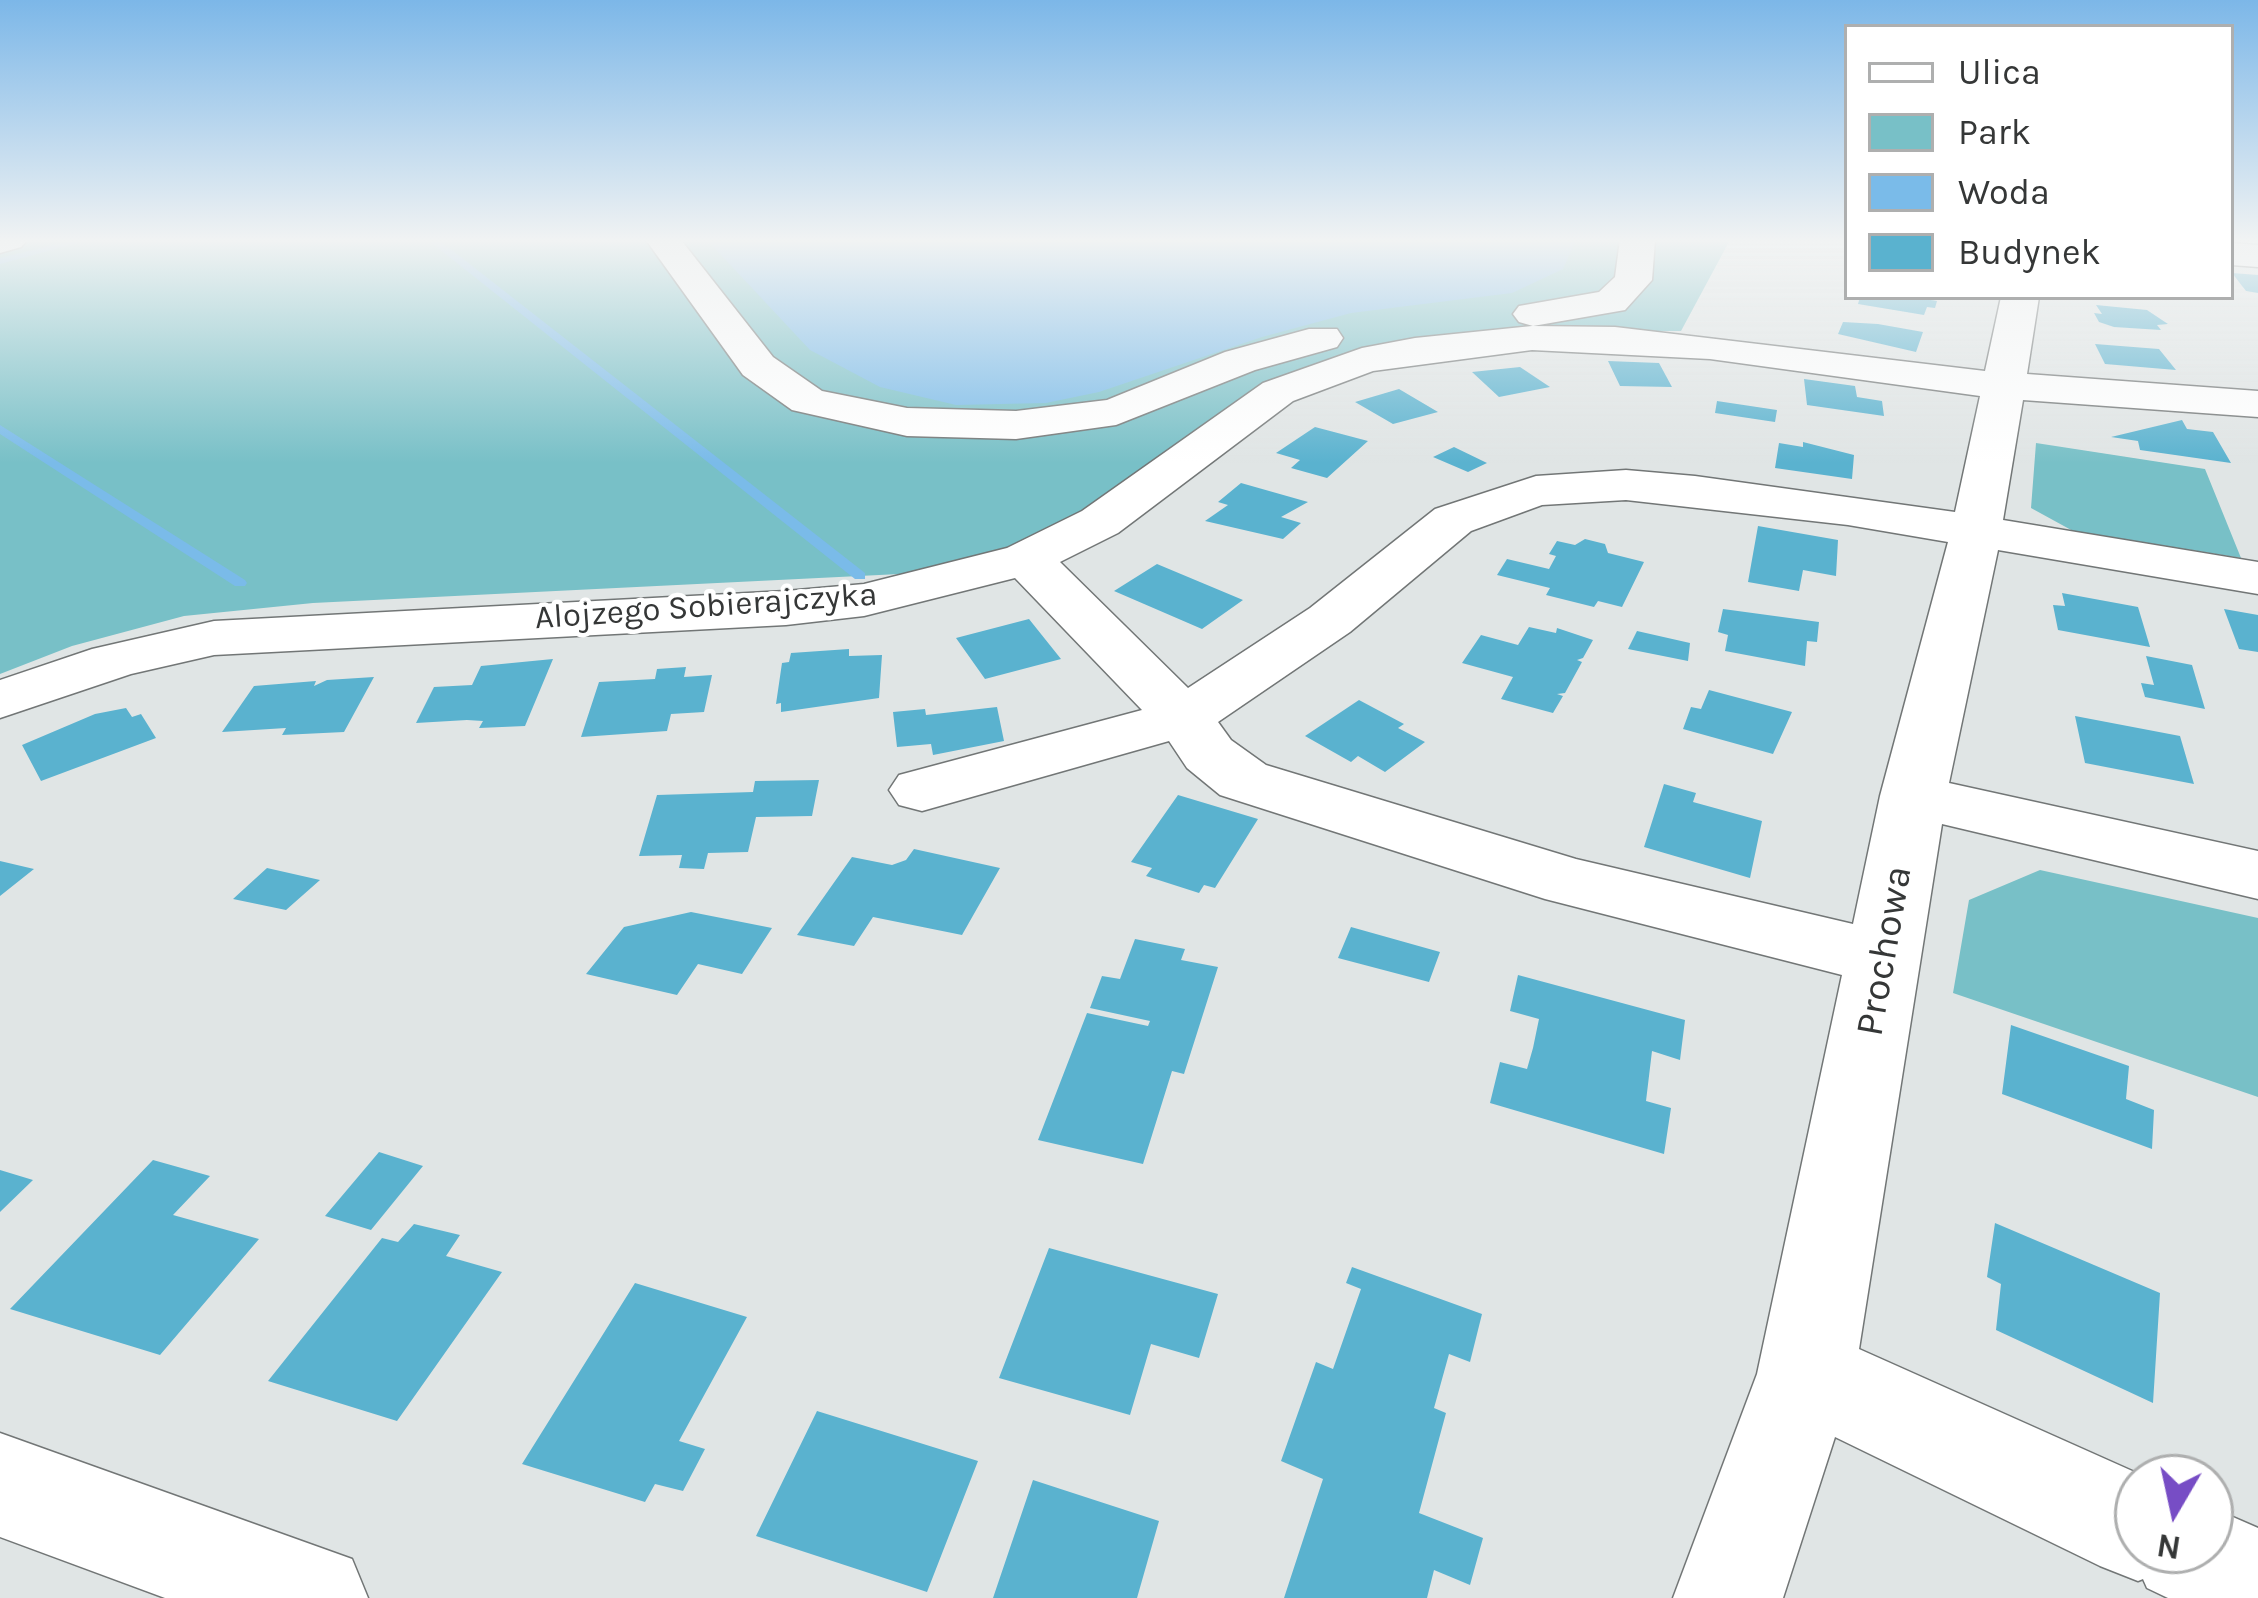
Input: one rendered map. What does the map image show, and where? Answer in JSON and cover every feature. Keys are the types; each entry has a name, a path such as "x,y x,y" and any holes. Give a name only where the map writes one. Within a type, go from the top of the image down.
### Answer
{"street":[{"path":"719,315 758,366 808,401 908,422 1016,424 1116,412 1259,356 1317,339 1405,339 1541,315"},
{"name":"Prochowa","path":"1728,1598 1806,1374 1913,796 1976,532 2016,315"},
{"name":"Alojzego Sobierajczyka","path":"0,700 113,661 214,638 786,608 864,600 1026,559 1144,493 1245,411 1278,392 1363,361 1405,339 1615,339 1710,347 1931,380 2258,404"},
{"path":"922,790 1184,718 1330,620 1453,520 1536,490 1626,485 1695,490 2258,578"},
{"path":"1026,559 1184,718 1209,754 1243,780 1570,882 1885,959"},
{"path":"1913,796 2258,875"},
{"path":"1806,1374 2114,1517"},
{"path":"0,1485 313,1598"}],"green space":[{"path":"0,315 1690,315 1681,331 1526,331 1322,363 1255,389 1127,487 1007,551 940,572 313,603 184,616 72,646 0,674"},
{"path":"2036,443 2205,469 2241,558 2073,531 2031,508"},
{"path":"2040,870 2258,918 2258,1097 1953,993 1969,900"}],"water":[{"path":"777,315 1345,315 1099,392 1046,403 956,405 880,387 810,350"}],"building":[{"path":"2095,315 2154,315 2168,324 2157,325 2161,330 2099,322"},
{"path":"1843,322 1923,332 1916,352 1838,334"},
{"path":"2095,344 2159,349 2176,370 2105,364"},
{"path":"1608,361 1659,363 1672,387 1620,386"},
{"path":"1520,367 1550,387 1499,397 1472,372"},
{"path":"1804,379 1855,386 1857,397 1882,401 1884,416 1807,405"},
{"path":"1399,389 1438,412 1393,424 1355,402"},
{"path":"1717,401 1777,410 1775,422 1715,413"},
{"path":"2182,420 2187,429 2213,432 2231,463 2140,450 2138,441 2111,437"},
{"path":"1315,427 1368,441 1327,478 1291,468 1300,460 1276,453"},
{"path":"1803,442 1854,455 1852,479 1775,468 1779,443 1803,447"},
{"path":"1454,447 1487,463 1468,472 1433,457"},
{"path":"1241,483 1308,502 1281,517 1301,523 1283,539 1205,521 1228,505 1218,502"},
{"path":"1758,526 1838,540 1836,576 1803,570 1799,591 1748,582"},
{"path":"1585,539 1605,544 1608,553 1644,562 1622,607 1598,601 1594,607 1546,595 1550,588 1497,575 1507,559 1549,569 1556,556 1549,554 1557,541 1575,545"},
{"path":"1157,564 1243,600 1202,629 1114,591"},
{"path":"2062,593 2138,607 2150,647 2058,630 2053,605 2065,606"},
{"path":"1723,609 1819,622 1817,642 1807,641 1805,666 1725,651 1728,635 1718,632"},
{"path":"2224,609 2258,615 2258,652 2239,649"},
{"path":"1029,619 1061,659 985,679 956,638"},
{"path":"1529,627 1556,633 1557,628 1593,640 1577,660 1582,662 1565,693 1557,694 1563,696 1553,713 1501,699 1513,677 1462,663 1481,635 1518,645"},
{"path":"1637,631 1690,643 1688,661 1628,649"},
{"path":"849,649 849,656 882,655 879,698 781,712 781,703 776,704 782,663 789,662 791,653"},
{"path":"2146,656 2192,665 2205,709 2145,697 2141,683 2154,685"},
{"path":"553,659 525,726 479,728 483,721 467,720 416,723 434,687 472,685 481,666"},
{"path":"686,667 684,677 712,675 704,712 671,714 667,731 581,737 599,682 655,679 657,669"},
{"path":"374,677 344,732 282,735 286,728 222,732 254,686 316,681 314,686 327,680"},
{"path":"1709,690 1792,712 1773,754 1683,729 1691,707 1701,709"},
{"path":"1359,700 1404,724 1398,728 1425,742 1385,772 1358,756 1351,762 1305,736"},
{"path":"997,707 1004,741 933,755 931,744 897,747 893,712 925,709 926,715"},
{"path":"126,708 132,717 141,714 156,738 41,781 22,745 95,714"},
{"path":"2075,716 2180,736 2194,784 2085,763"},
{"path":"819,780 812,816 756,817 748,852 708,853 704,869 679,868 682,855 639,856 657,795 753,792 755,781"},
{"path":"1664,784 1696,793 1693,802 1762,821 1750,878 1644,847"},
{"path":"1178,795 1258,819 1215,888 1204,885 1199,893 1146,876 1152,868 1131,862"},
{"path":"914,849 1000,868 962,935 873,917 854,946 797,935 852,857 892,865 906,860"},
{"path":"0,861 34,869 0,896"},
{"path":"267,868 320,880 286,910 233,899"},
{"path":"691,912 772,928 742,974 698,964 677,995 586,974 624,927"},
{"path":"1351,927 1440,952 1429,982 1338,958"},
{"path":"1135,939 1185,949 1181,960 1218,967 1184,1074 1172,1071 1143,1164 1038,1140 1087,1013 1148,1026 1150,1021 1090,1008 1102,976 1120,979"},
{"path":"1518,975 1685,1020 1680,1060 1652,1051 1646,1101 1671,1108 1664,1154 1490,1103 1500,1062 1527,1069 1533,1048 1539,1019 1510,1011"},
{"path":"2011,1025 2129,1066 2126,1099 2154,1110 2152,1149 2002,1094"},
{"path":"379,1152 423,1166 371,1230 325,1216"},
{"path":"153,1160 210,1176 173,1215 259,1239 160,1355 10,1309"},
{"path":"0,1170 33,1180 0,1212"},
{"path":"1995,1223 2160,1293 2153,1403 1996,1330 2001,1284 1987,1277"},
{"path":"414,1224 460,1235 446,1256 502,1272 397,1421 268,1381 382,1238 398,1242"},
{"path":"1049,1248 1218,1294 1199,1358 1151,1344 1130,1415 999,1378"},
{"path":"1352,1267 1482,1314 1470,1362 1449,1354 1434,1408 1446,1413 1419,1513 1483,1538 1470,1585 1434,1570 1427,1598 1284,1598 1323,1479 1281,1461 1316,1362 1333,1369 1361,1289 1346,1283"},
{"path":"635,1283 747,1317 679,1441 705,1449 683,1491 655,1484 645,1502 522,1464"},
{"path":"817,1411 978,1461 927,1592 756,1536"},
{"path":"1033,1480 1159,1521 1137,1598 993,1598"}],"waterway":[{"path":"528,315 860,576"},
{"path":"0,429 240,583"}]}
